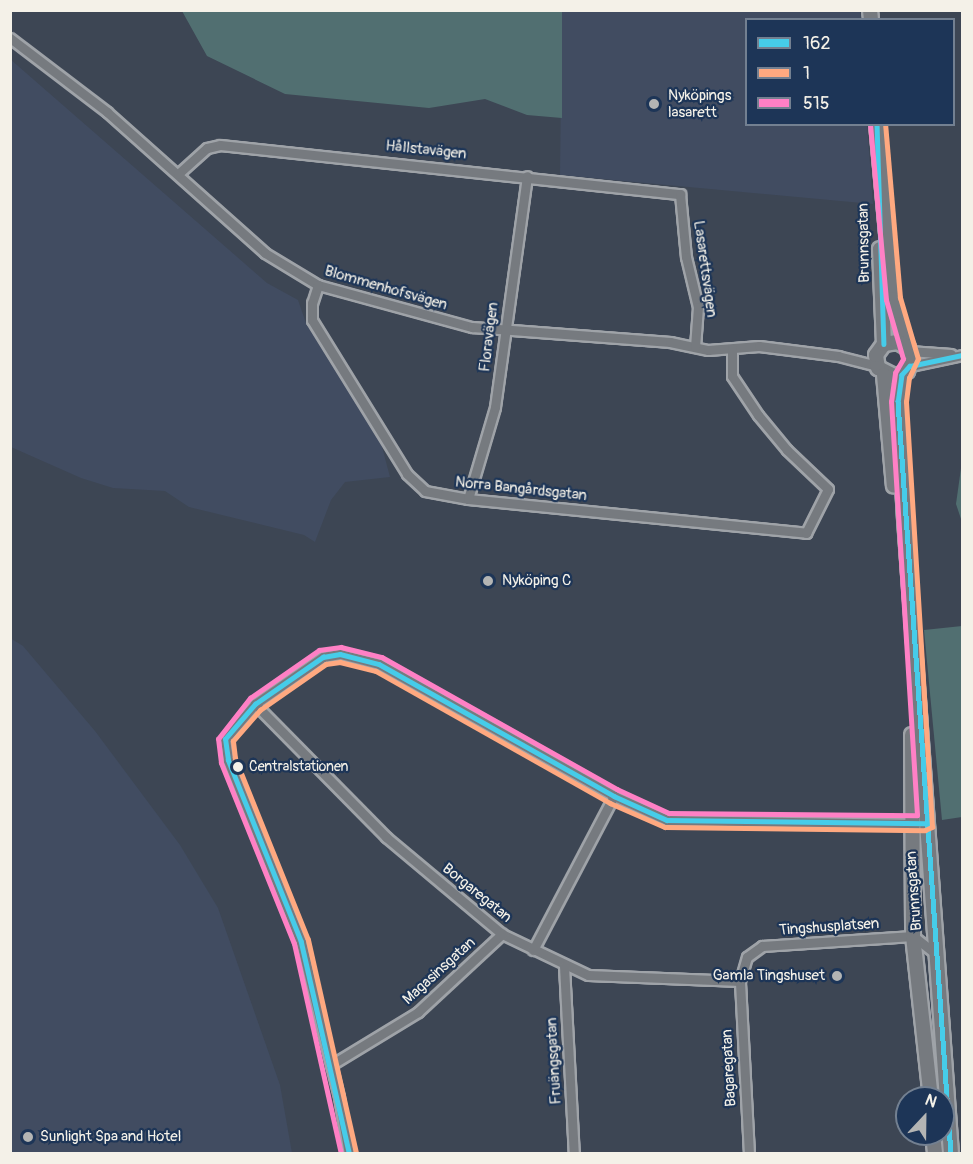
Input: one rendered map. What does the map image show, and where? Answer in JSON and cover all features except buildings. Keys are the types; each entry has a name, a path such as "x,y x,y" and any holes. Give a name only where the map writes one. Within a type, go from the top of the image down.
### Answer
{"main road":[{"name":"Brunnsgatan","path":"878,126 893,299 909,350 898,402 919,824 913,936 930,1086"},
{"name":"Brunnsgatan","path":"879,142 880,370 912,705 919,824 934,952 951,1154"},
{"path":"881,346 898,342 909,350"},
{"path":"880,370 906,370"}],"street":[{"name":"Blommenhofsvägen","path":"10,38 107,112 265,253 318,285 445,321 505,329 670,342 695,347 732,349 759,346 838,356 867,355 881,346"},
{"name":"Hållstavägen","path":"178,174 207,148 220,145 680,194"},
{"name":"Floravägen","path":"468,499 495,407 527,176"},
{"name":"Lasarettsvägen","path":"680,194 686,257 698,307 695,347"},
{"name":"Norra Bangårdsgatan","path":"318,285 312,303 312,320 407,474 425,491 468,499 806,533 828,489 787,450 745,396 732,376 732,349"},
{"path":"906,370 963,355 909,350"},
{"name":"Blommenhofsvägen","path":"838,356 880,370"},
{"path":"349,1154 332,1065 301,942 228,760 225,739 255,704 323,657 340,654 379,664 614,796 667,820 919,824"},
{"name":"Borgaregatan","path":"255,704 386,837 502,934 564,966 588,975 740,981"},
{"path":"534,950 614,796"},
{"name":"Magasinsgatan","path":"332,1065 418,1012 502,934"},
{"path":"913,936 934,952"},
{"name":"Tingshusplatsen","path":"740,981 747,957 762,946 913,936"},
{"name":"Fruängsgatan","path":"564,966 574,1154"},
{"name":"Bagaregatan","path":"740,981 749,1154"}],"shaded area":[{"name":"Nyköpings lasarett","path":"562,11 860,11 861,18 745,18 745,126 867,126 873,204 560,175"},
{"path":"10,59 267,283 298,300 306,323 342,374 381,443 390,477 345,482 331,500 315,542 304,535 189,507 165,491 113,488 81,478 11,447"},
{"path":"10,638 23,646 95,731 180,845 218,908 280,1085 292,1153 11,1153"}],"green space":[{"path":"182,11 562,11 562,118 527,115 485,99 429,108 285,94 207,56"},
{"path":"962,461 962,522 956,504"},
{"path":"962,626 962,817 942,820 924,630"}],"transit line":[{"name":"515","path":"341,1154 294,944 221,763 218,739 250,698 319,650 341,647 382,657 617,789 669,813 917,815 891,402 895,373 903,359 886,300 870,126"},
{"name":"162","path":"877,126 884,344"},
{"name":"1","path":"356,1153 308,940 235,758 233,741 260,710 326,664 340,662 376,671 610,803 665,827 925,830 932,827 906,402 909,378 918,359 900,298 885,126"},
{"name":"162","path":"910,366 962,355"},
{"name":"162","path":"910,366 902,375 898,402 951,1154"},
{"name":"162","path":"349,1154 301,942 228,760 225,739 255,704 323,657 340,654 379,664 614,796 667,820 925,823"}],"place":[{"name":"Nyköpings lasarett","path":"654,104"},
{"name":"Nyköping C","path":"488,581"},
{"name":"Centralstationen","path":"238,767"},
{"name":"Gamla Tingshuset","path":"837,976"},
{"name":"Sunlight Spa and Hotel","path":"28,1137"}]}
